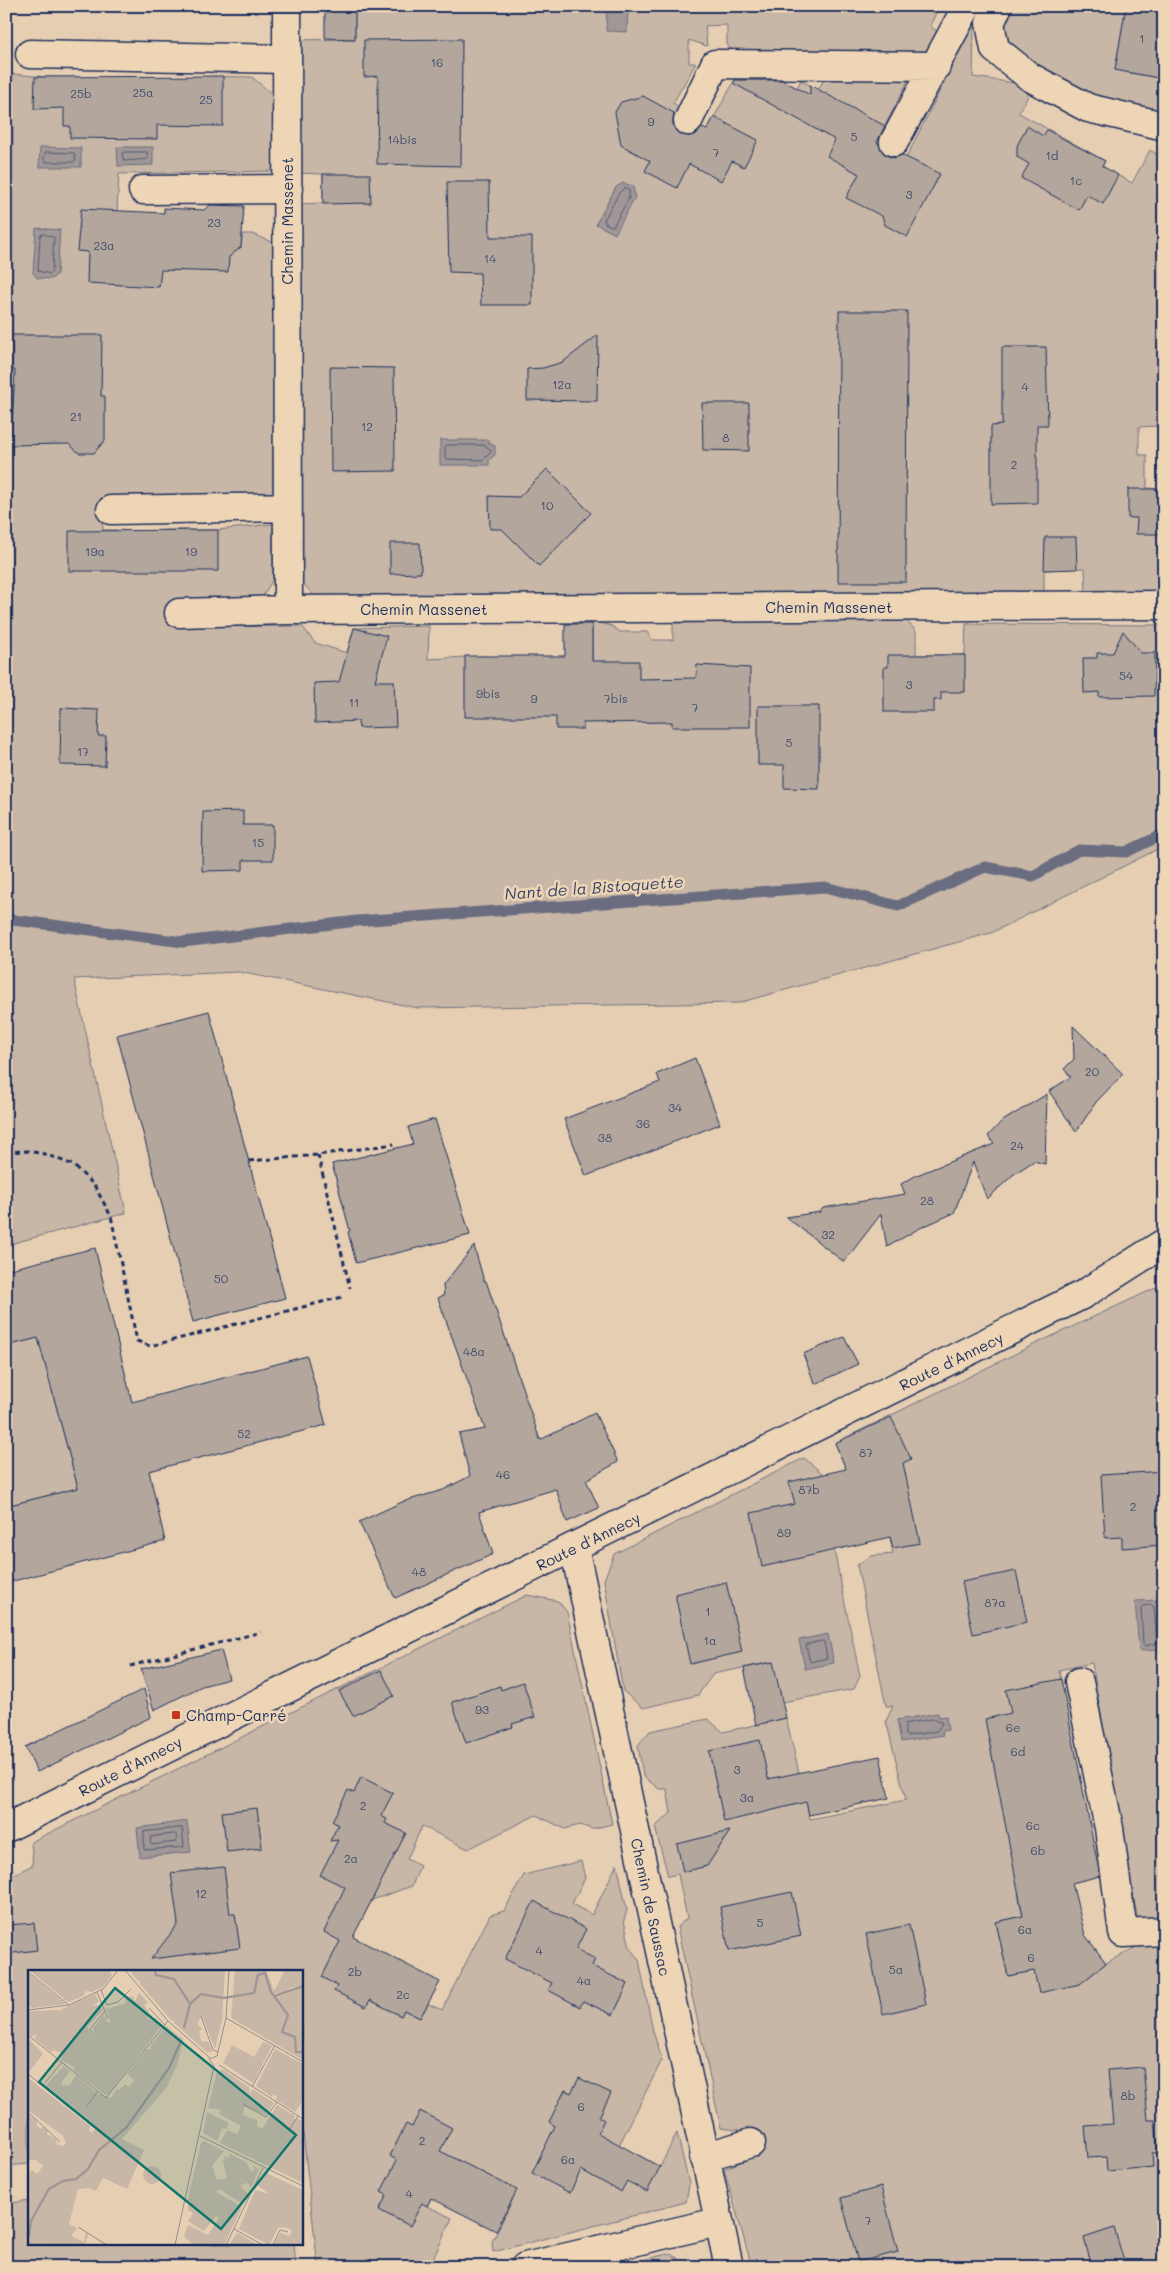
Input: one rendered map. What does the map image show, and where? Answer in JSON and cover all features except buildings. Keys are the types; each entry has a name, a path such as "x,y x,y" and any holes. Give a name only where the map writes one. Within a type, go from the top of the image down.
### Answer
{"street":[{"name":"Chemin Massenet","path":"287,6 288,610 1164,605"},
{"path":"894,142 967,6"},
{"path":"998,6 990,23 995,50 1030,77 1088,108 1164,126"},
{"path":"30,54 287,59"},
{"path":"688,121 715,64 936,66"},
{"path":"143,190 288,189"},
{"path":"111,510 287,507"},
{"path":"180,613 288,610"},
{"name":"Route d'Annecy","path":"6,1828 1084,1294 1164,1243"},
{"name":"Chemin de Saussac","path":"574,1547 729,2267"},
{"path":"1079,1682 1110,1828 1123,1933 1164,1932"},
{"path":"704,2157 751,2143"},
{"path":"525,2267 718,2222"}],"path":[{"path":"249,1161 318,1155 394,1144"},
{"path":"6,1152 27,1151 45,1154 73,1165 94,1185 111,1216 137,1341 150,1346 342,1297"},
{"path":"318,1155 350,1288"},
{"path":"130,1666 261,1632"}],"shaded area":[{"path":"330,6 939,6 930,26 942,35 933,52 734,52 727,45 727,25 705,26 707,46 689,40 689,63 696,63 673,103 680,107 661,141 676,149 684,134 700,142 735,80 783,81 797,88 801,80 818,90 826,76 910,77 871,153 893,184 974,23 973,77 1022,84 1028,96 1019,113 1105,161 1102,167 1132,183 1150,150 1164,159 1164,409 1157,409 1157,426 1139,427 1139,455 1147,455 1147,488 1164,489 1164,598 1086,599 1085,568 1044,570 1044,598 315,597 302,582 298,564 297,204 323,203 323,174 298,173 296,40 355,39 355,9 330,8"},
{"path":"1011,6 1126,6 1115,70 1164,79 1164,112 1100,100 1021,57 1007,38 1005,18"},
{"path":"13,74 73,78 252,77 273,95 276,171 119,174 117,211 229,257 241,247 242,234 252,234 274,243 273,496 101,498 103,530 122,530 122,534 165,533 164,530 218,530 273,524 273,579 260,601 172,602 173,627 302,626 315,643 347,653 354,628 429,626 428,659 486,656 593,716 592,621 612,626 620,632 647,632 652,640 673,640 673,623 906,620 916,631 916,655 965,655 966,624 1164,625 1164,846 991,933 738,1003 418,1008 239,972 74,979 126,1213 6,1245 6,725 12,725"},
{"path":"1162,1285 1164,1290 1164,1922 1138,1922 1092,1663 1059,1670 1066,1709 990,1746 996,1774 1046,1888 1018,1894 1023,1916 996,1922 1008,1976 1060,1965 1084,1981 1106,1963 1142,1944 1164,1943 1164,2267 752,2267 724,2169 758,2155 753,2132 721,2128 677,1927 687,1918 678,1874 668,1876 655,1827 671,1813 667,1789 659,1789 643,1776 638,1745 650,1731 708,1719 723,1732 786,1718 810,1819 906,1800 886,1721 893,1706 886,1706 857,1565 871,1556 893,1554 885,1511 853,1485 835,1443 1031,1346"},
{"path":"38,1338 78,1488 6,1506 6,1346"},
{"path":"804,1458 823,1474 834,1550 860,1676 854,1689 782,1702 772,1662 713,1674 698,1695 643,1708 623,1691 604,1580 614,1554"},
{"path":"527,1595 558,1601 567,1612 612,1824 592,1829 580,1825 565,1829 536,1815 468,1849 422,1826 407,1859 420,1866 412,1886 372,1900 345,1949 370,2000 401,2016 404,2010 420,2018 428,2004 442,2010 490,1915 504,1911 524,1875 581,1861 585,1878 572,1904 592,1915 617,1864 627,1910 624,1920 630,1948 639,1960 653,2031 662,2060 614,2155 640,2156 660,2167 677,2133 689,2184 686,2202 493,2252 492,2242 513,2199 495,2179 444,2155 440,2182 427,2206 452,2218 431,2263 416,2267 318,2267 302,2125 302,1970 28,1970 28,2164 6,2166 6,1878 33,1865 31,1842"},
{"path":"28,2200 28,2246 294,2246 296,2267 6,2267 6,2204"},
{"path":"671,2253 688,2267 614,2267"}],"water":[{"path":"607,6 628,6 627,32 606,31"},
{"path":"40,147 81,148 81,167 39,167"},
{"path":"117,147 153,147 153,165 118,166"},
{"path":"623,183 633,186 635,197 615,234 596,224 616,187"},
{"path":"36,228 60,230 57,274 52,279 37,278 33,273"},
{"path":"440,440 489,440 489,443 495,446 495,455 489,460 489,465 440,465"},
{"path":"1159,1600 1162,1650 1139,1651 1135,1601"},
{"path":"828,1634 834,1663 805,1669 799,1640"},
{"path":"938,1713 939,1717 946,1716 948,1730 942,1731 943,1735 901,1742 897,1720"},
{"path":"187,1821 191,1852 140,1857 137,1828"}],"waterway":[{"name":"Nant de la Bistoquette","path":"6,919 183,942 357,921 825,887 898,906 985,867 1033,876 1079,850 1126,852 1164,834"}],"place":[{"name":"Champ-Carré","path":"176,1715"}]}
